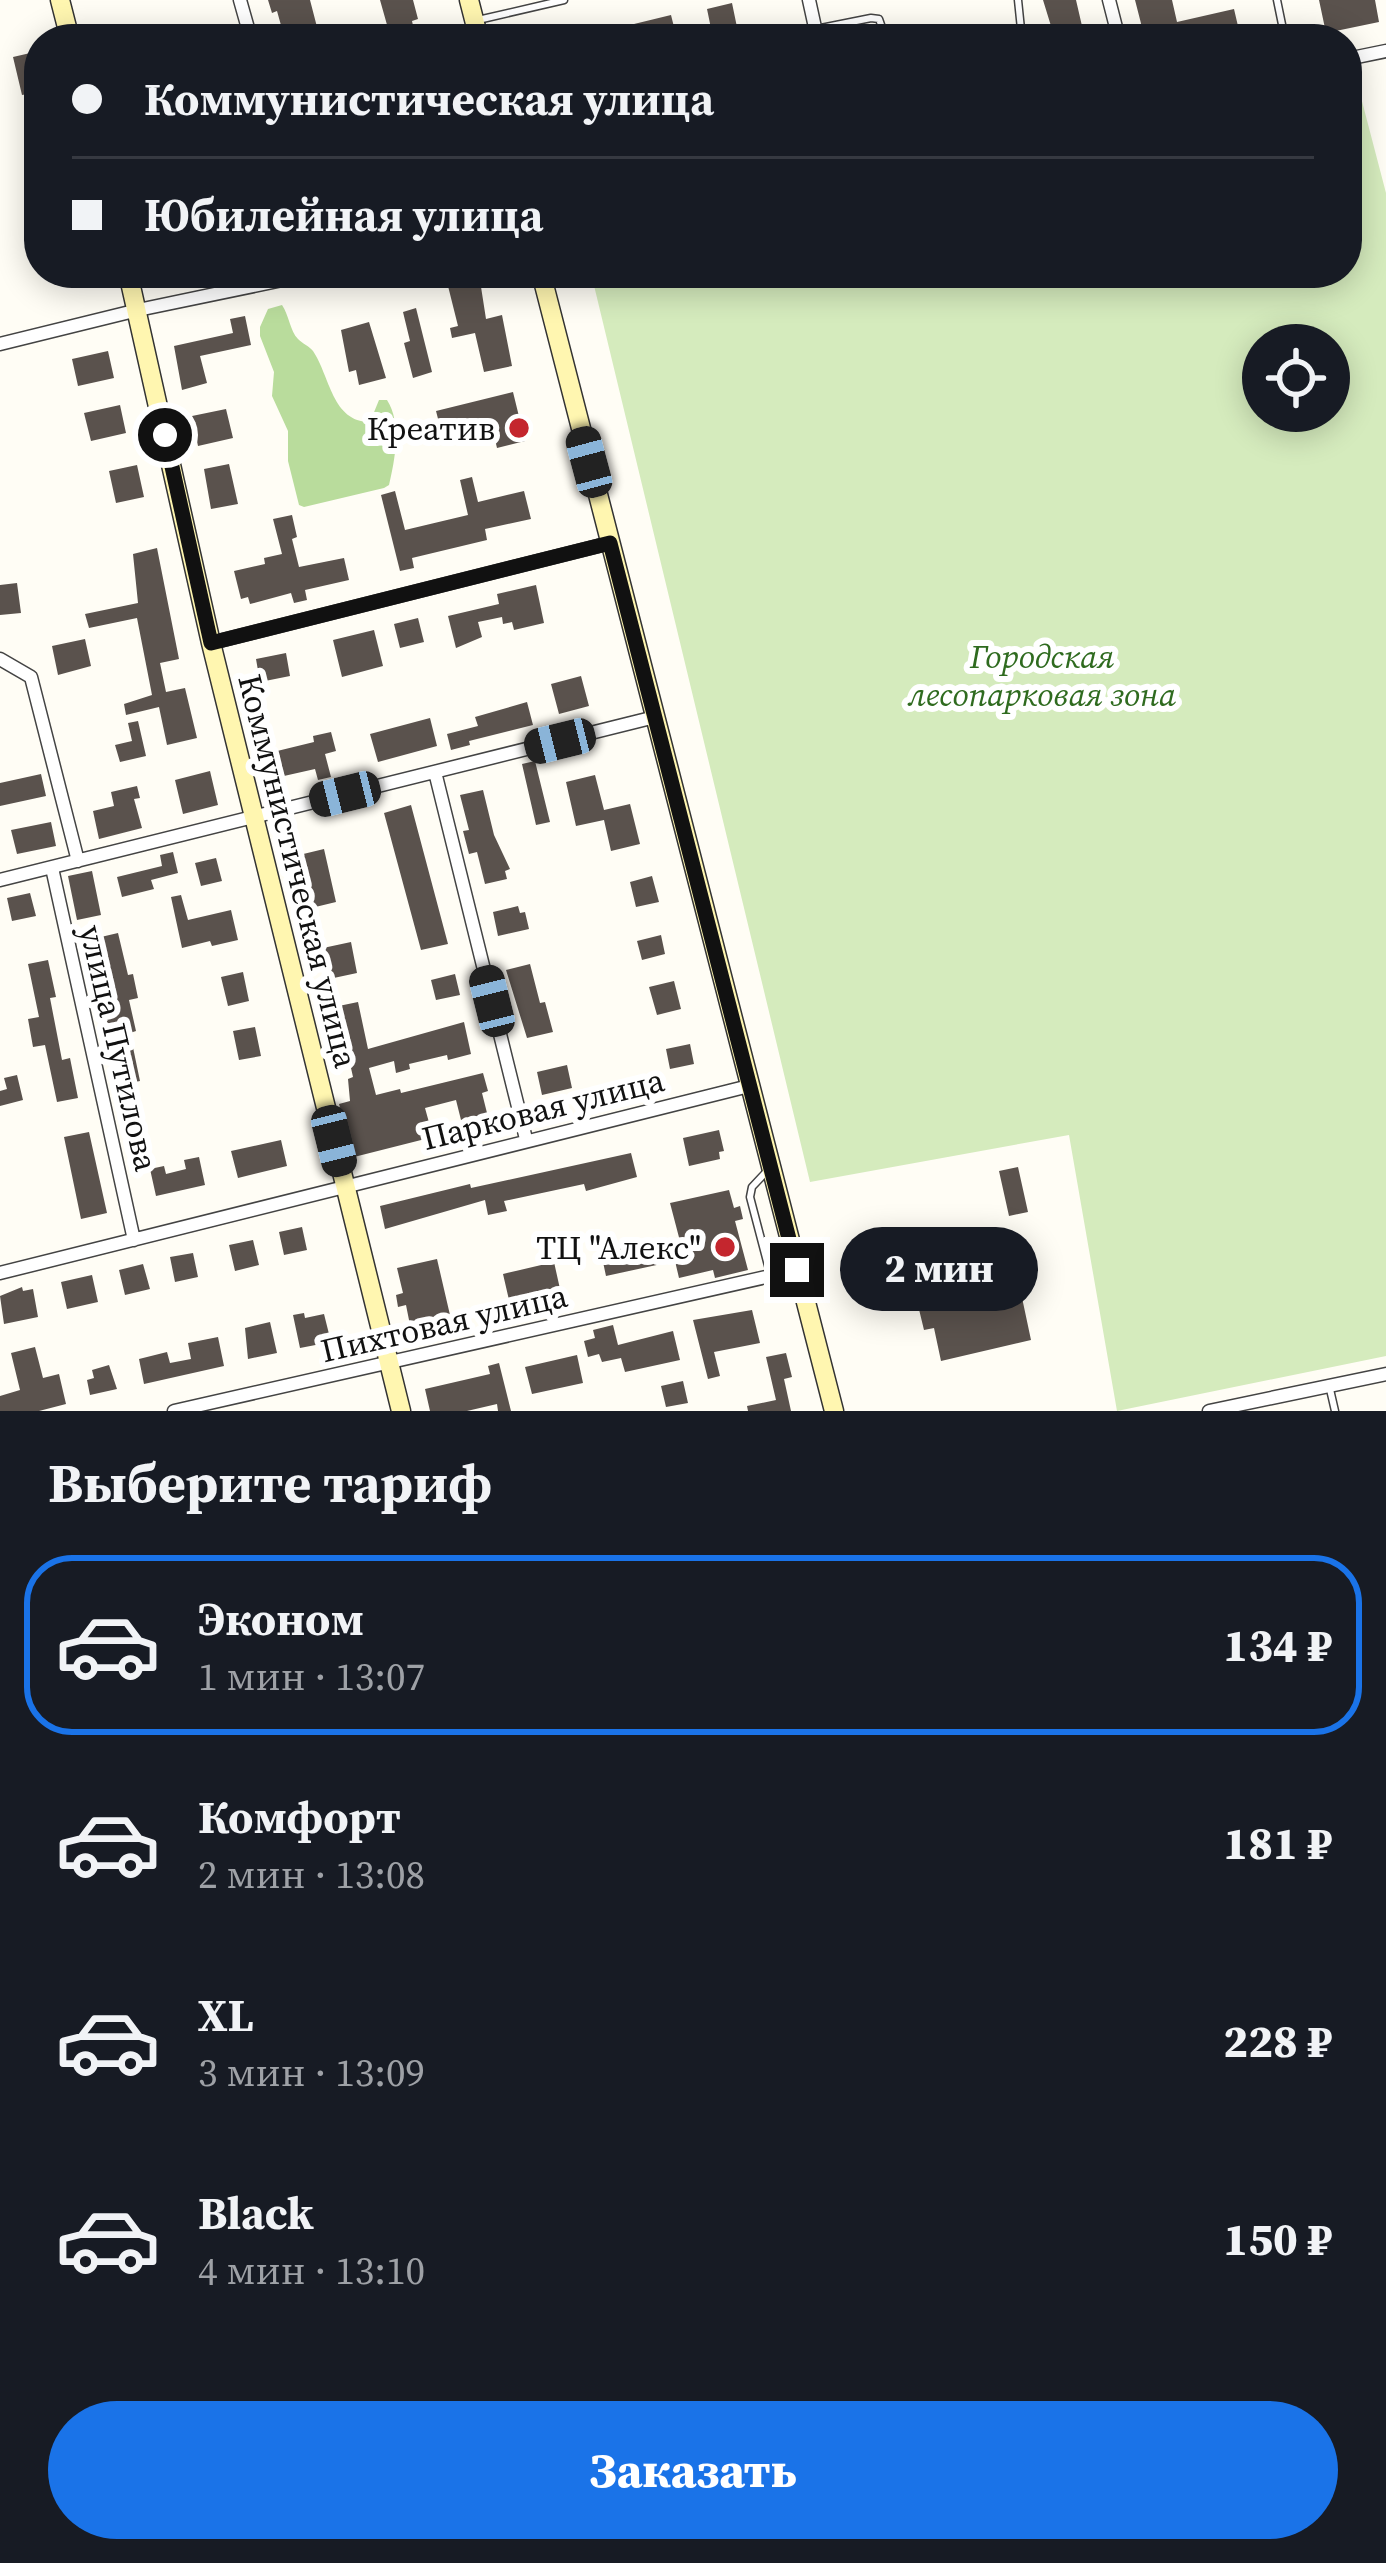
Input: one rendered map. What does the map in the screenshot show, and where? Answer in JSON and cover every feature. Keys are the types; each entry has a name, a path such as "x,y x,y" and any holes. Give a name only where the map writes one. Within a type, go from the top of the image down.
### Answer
{"street":[{"name":"Коммунистическая улица","path":"132,288 211,643 401,1411"},
{"path":"0,344 243,288"},
{"path":"545,288 833,1411"},
{"path":"211,643 610,543"},
{"path":"0,659 31,677 78,861"},
{"path":"0,880 655,717"},
{"path":"435,772 526,1139"},
{"name":"улица Путилова","path":"52,868 134,1240"},
{"name":"Парковая улица","path":"0,1273 749,1086"},
{"name":"Пихтовая улица","path":"174,1411 797,1270"},
{"path":"1209,1411 1386,1374"}],"lane":[{"path":"494,24 564,0"},
{"path":"852,24 871,18 880,24"},
{"path":"770,1167 752,1187 749,1198 771,1276"},
{"path":"1329,1385 1335,1411"}],"green space":[{"name":"Городская лесопарковая зона","path":"1362,101 1386,193 1386,1356 1117,1411 1069,1135 810,1182 595,288 1362,288"},
{"path":"282,305 295,336 313,351 347,414 370,422 379,400 387,400 396,442 389,485 384,488 299,505 288,461 288,431 272,396 274,372 260,336 268,309"}],"building":[{"path":"268,0 310,0 316,24 281,24 277,11 272,13"},
{"path":"380,0 413,0 418,19 413,24 387,24"},
{"path":"1043,0 1076,0 1082,24 1050,24"},
{"path":"1135,0 1172,0 1177,22 1234,9 1238,24 1141,24"},
{"path":"1319,0 1375,0 1379,22 1324,24"},
{"path":"732,3 736,24 710,24 707,9"},
{"path":"671,15 673,24 634,24"},
{"path":"24,54 24,95 22,95 13,57"},
{"path":"448,288 481,288 486,319 502,315 512,366 484,372 475,333 452,338 450,328 458,326"},
{"path":"416,308 432,372 413,378 404,343 410,341 403,312"},
{"path":"245,316 251,345 200,356 207,383 182,390 174,346 233,333 230,319"},
{"path":"369,322 386,378 359,385 356,370 349,372 341,330"},
{"path":"108,351 114,378 78,386 72,359"},
{"path":"513,392 525,441 497,448 492,427 444,442 436,411"},
{"path":"120,405 126,433 91,441 84,413"},
{"path":"226,409 233,438 198,446 192,416"},
{"path":"229,464 238,504 211,509 204,469"},
{"path":"137,465 144,497 116,503 109,471"},
{"path":"472,477 478,502 524,491 531,519 485,529 487,540 412,558 414,568 400,571 381,495 395,491 405,530 468,515 460,480"},
{"path":"292,515 299,567 344,558 349,580 305,590 307,600 294,603 291,593 250,604 248,597 241,599 234,571 265,564 264,558 282,554 273,519"},
{"path":"157,548 179,659 160,663 166,692 185,688 197,738 167,745 159,707 126,715 124,704 152,695 137,618 89,628 85,614 138,603 133,554"},
{"path":"17,583 21,613 0,615 0,585"},
{"path":"536,585 544,623 514,630 512,622 503,624 502,617 478,622 482,637 456,648 448,616 499,604 497,594"},
{"path":"418,618 424,642 400,648 394,624"},
{"path":"374,630 383,666 342,677 333,640"},
{"path":"85,639 91,666 58,675 52,646"},
{"path":"286,653 290,676 260,682 256,659"},
{"path":"581,676 589,706 559,714 551,684"},
{"path":"527,702 533,725 451,750 447,734 478,726 475,717"},
{"path":"430,718 437,746 378,762 370,734"},
{"path":"138,721 146,756 120,762 115,745 132,741 128,723"},
{"path":"331,732 336,751 325,754 331,777 318,780 315,769 275,778 269,753 314,742 313,736"},
{"path":"535,761 550,822 536,825 522,764"},
{"path":"210,771 218,805 183,814 175,780"},
{"path":"41,774 46,796 0,806 0,783"},
{"path":"595,775 604,810 630,804 640,844 611,851 604,820 576,826 566,782"},
{"path":"137,786 140,798 134,799 142,828 99,839 93,811 114,806 111,792"},
{"path":"483,790 494,835 510,869 505,871 507,879 485,884 477,852 469,854 463,831 469,830 460,795"},
{"path":"411,805 448,944 421,950 384,813"},
{"path":"51,822 56,846 17,854 11,830"},
{"path":"324,849 336,902 307,909 295,856"},
{"path":"173,852 178,873 151,880 154,889 122,897 117,877 162,866 160,855"},
{"path":"216,858 222,881 201,886 195,863"},
{"path":"92,871 101,915 77,920 68,876"},
{"path":"652,876 659,902 636,907 630,882"},
{"path":"30,893 36,916 12,921 7,898"},
{"path":"181,895 188,920 231,910 238,940 182,948 171,897"},
{"path":"518,906 520,913 525,912 529,929 498,936 493,912"},
{"path":"118,933 138,998 129,1000 140,1081 116,1086 109,1049 113,1048 88,940"},
{"path":"661,935 665,954 642,960 637,941"},
{"path":"351,942 357,973 329,979 323,948"},
{"path":"48,960 62,1060 70,1058 78,1098 57,1102 45,1045 33,1047 28,1019 39,1017 28,964"},
{"path":"530,964 553,1032 527,1038 506,970"},
{"path":"243,972 249,1001 228,1006 221,977"},
{"path":"455,974 460,995 436,1000 431,980"},
{"path":"674,981 681,1009 657,1015 649,987"},
{"path":"358,1002 368,1049 464,1022 471,1054 409,1064 410,1069 396,1073 394,1061 369,1068 376,1095 483,1073 488,1117 462,1124 456,1100 425,1108 433,1137 354,1157 339,1104 350,1101 348,1079 353,1077 347,1050 330,1053 328,1040 335,1038 329,1008"},
{"path":"255,1027 261,1056 239,1060 233,1031"},
{"path":"690,1044 694,1064 670,1069 666,1049"},
{"path":"567,1065 572,1088 542,1095 537,1072"},
{"path":"17,1075 23,1100 0,1106 0,1091 7,1089 4,1078"},
{"path":"719,1130 724,1151 719,1152 720,1159 689,1166 683,1138"},
{"path":"89,1132 107,1213 81,1219 64,1137"},
{"path":"281,1140 287,1166 238,1178 231,1151"},
{"path":"631,1153 637,1177 586,1191 584,1184 504,1201 507,1211 488,1215 485,1200 385,1229 380,1206"},
{"path":"199,1157 205,1185 156,1196 150,1169 164,1166 166,1174 186,1169 184,1160"},
{"path":"1018,1167 1028,1212 1009,1216 999,1171"},
{"path":"729,1190 734,1208 740,1206 743,1219 735,1221 748,1270 715,1278 713,1270 679,1278 675,1261 606,1276 600,1248 652,1239 655,1252 681,1245 670,1203"},
{"path":"302,1227 307,1250 284,1255 279,1232"},
{"path":"253,1240 259,1265 235,1271 229,1245"},
{"path":"193,1253 198,1277 175,1282 170,1257"},
{"path":"437,1259 450,1315 410,1325 406,1305 398,1307 396,1295 403,1293 397,1268"},
{"path":"1014,1260 1031,1340 941,1361 934,1328 924,1330 916,1297 927,1295 923,1276 961,1268 965,1286 987,1281 984,1267"},
{"path":"554,1262 560,1289 509,1300 503,1274"},
{"path":"143,1264 150,1289 125,1295 119,1270"},
{"path":"92,1275 98,1302 67,1309 61,1282"},
{"path":"22,1287 23,1291 33,1289 38,1317 4,1324 0,1296"},
{"path":"752,1310 760,1343 714,1352 720,1376 708,1379 693,1320"},
{"path":"304,1313 305,1318 324,1314 331,1342 300,1348 293,1315"},
{"path":"270,1322 277,1353 248,1359 245,1328"},
{"path":"613,1325 618,1345 673,1331 680,1360 625,1372 621,1358 602,1362 599,1354 588,1357 584,1341 595,1338 593,1330"},
{"path":"218,1337 224,1366 144,1384 139,1359 167,1352 170,1363 191,1359 188,1343"},
{"path":"35,1347 43,1378 59,1374 66,1404 39,1411 0,1411 0,1396 20,1390 11,1353"},
{"path":"786,1353 792,1377 784,1379 791,1411 748,1411 747,1406 776,1400 766,1357"},
{"path":"577,1355 583,1383 532,1394 525,1367"},
{"path":"499,1363 511,1411 498,1411 497,1404 467,1411 430,1411 425,1389 490,1374 488,1366"},
{"path":"109,1365 117,1389 90,1395 87,1380 94,1378 92,1370"},
{"path":"683,1381 688,1403 666,1407 661,1386"}],"place":[{"name":"Креатив","path":"519,428"},
{"name":"ТЦ \"Алекс\"","path":"725,1247"}],"route":[{"path":"165,435 211,643 610,543 797,1270"}]}
